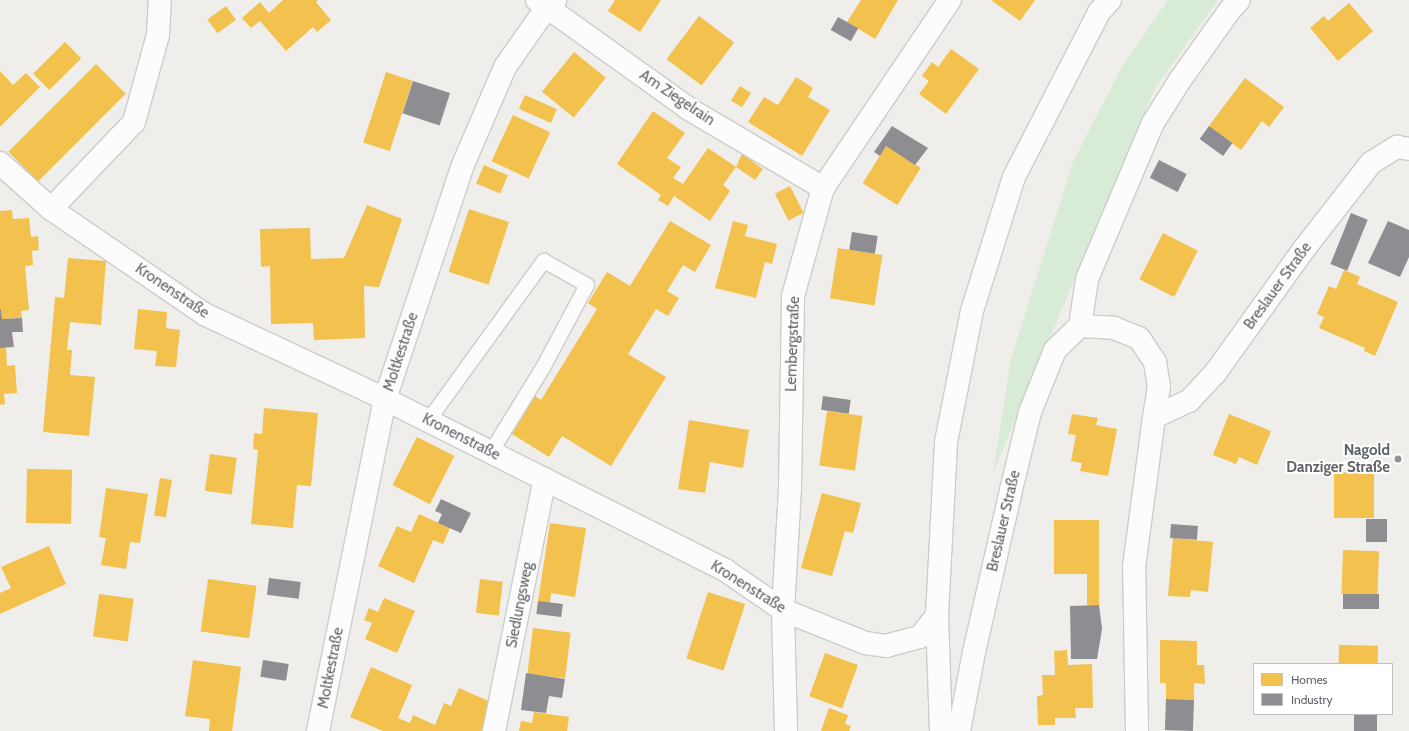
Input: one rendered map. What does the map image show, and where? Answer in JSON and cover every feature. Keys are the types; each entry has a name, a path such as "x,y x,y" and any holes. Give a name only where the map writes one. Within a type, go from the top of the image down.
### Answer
{"street":[{"path":"51,209 134,122 158,35 160,0"},
{"name":"Lembergstraße","path":"786,731 783,610 790,490 793,296 823,188 950,0"},
{"path":"941,731 937,615 946,442 972,311 1014,177 1099,12 1110,0"},
{"path":"1137,731 1134,567 1154,417 1160,386 1155,362 1139,338 1114,328 1080,326 1087,279 1153,123 1180,80 1230,10 1239,0"},
{"name":"Am Ziegelrain","path":"547,2 689,109 823,188"},
{"name":"Moltkestraße","path":"318,731 385,399 462,167 505,67 547,2"},
{"name":"Breslauer Straße","path":"1154,417 1189,401 1216,372 1304,249 1371,163 1405,143"},
{"name":"Kronenstraße","path":"0,163 51,209 206,315 385,399 725,570 783,610 865,643 886,646 920,637 937,615"},
{"name":"Breslauer Straße","path":"959,731 974,652 1030,412 1055,350 1080,326"},
{"name":"Siedlungsweg","path":"494,731 545,479"}],"lane":[{"path":"428,421 544,261 586,286 544,366 491,452"}],"green space":[{"path":"1168,0 1218,0 1155,88 993,473 1011,359 1073,162 1123,65"}],"building: Homes":[{"path":"283,0 318,0 316,2 331,20 317,32 313,27 286,51 260,21 251,28 242,18 260,2 269,13"},
{"path":"615,0 661,0 640,32 608,11"},
{"path":"861,0 898,0 875,39 847,22"},
{"path":"991,0 1035,0 1020,21"},
{"path":"1349,3 1373,31 1338,61 1310,28 1324,16 1328,21"},
{"path":"226,6 236,20 217,33 207,20"},
{"path":"699,16 734,42 702,86 667,59"},
{"path":"65,42 81,58 49,90 33,74"},
{"path":"951,49 979,69 946,114 919,94 929,81 922,76 932,62 938,67"},
{"path":"574,52 606,78 574,117 542,92"},
{"path":"96,64 126,94 38,181 8,152"},
{"path":"0,71 13,85 26,73 40,87 0,127"},
{"path":"386,72 413,81 390,151 363,142"},
{"path":"796,77 813,88 808,97 830,110 802,156 748,122 764,97 778,105"},
{"path":"1245,78 1284,107 1269,127 1262,121 1241,150 1209,126"},
{"path":"740,86 751,93 742,107 731,100"},
{"path":"525,95 557,109 551,123 519,109"},
{"path":"653,111 685,133 667,158 681,167 673,178 683,184 708,148 736,167 723,185 730,191 710,221 674,196 668,206 658,200 661,195 617,164"},
{"path":"513,115 550,132 529,179 491,161"},
{"path":"886,146 921,168 897,205 863,183"},
{"path":"742,154 763,169 755,180 736,167"},
{"path":"484,165 508,175 500,194 476,183"},
{"path":"790,186 804,213 788,220 775,194"},
{"path":"367,205 402,219 379,287 364,286 365,338 314,340 313,323 271,324 270,266 261,267 260,229 310,228 311,259 344,258"},
{"path":"469,209 509,222 489,285 449,272"},
{"path":"12,210 13,219 29,218 31,237 38,236 39,250 32,251 33,265 25,266 29,310 21,311 22,318 2,319 0,309 0,211"},
{"path":"670,221 711,245 695,272 683,265 667,291 679,298 668,316 656,309 628,354 666,377 611,466 562,436 549,457 512,434 535,396 541,400 597,309 588,303 607,272 630,286"},
{"path":"733,221 748,225 745,236 777,244 772,264 765,262 756,298 715,288"},
{"path":"1163,233 1198,251 1174,297 1139,279"},
{"path":"838,248 882,255 874,305 830,298"},
{"path":"68,258 106,261 101,325 70,322 67,350 72,350 70,375 95,377 89,436 43,432 55,297 64,298"},
{"path":"1344,270 1360,277 1357,284 1398,302 1375,356 1364,351 1365,348 1319,328 1324,317 1317,314 1329,286 1336,289"},
{"path":"138,309 167,312 166,328 180,330 176,367 155,366 157,351 134,349"},
{"path":"0,348 6,348 7,366 15,365 17,393 4,394 5,404 0,405"},
{"path":"264,408 318,413 311,486 297,485 293,528 251,524 258,450 253,449 254,433 262,434"},
{"path":"827,411 863,416 855,470 819,465"},
{"path":"1072,414 1098,418 1096,425 1117,429 1108,476 1080,471 1082,463 1071,461 1076,435 1068,434"},
{"path":"1229,414 1271,431 1257,465 1239,457 1236,464 1213,455"},
{"path":"689,420 749,430 743,468 710,462 705,493 678,489"},
{"path":"417,437 454,456 430,504 392,485"},
{"path":"210,454 237,458 232,494 205,491"},
{"path":"27,469 72,470 71,524 26,523"},
{"path":"1334,472 1374,472 1374,518 1334,518"},
{"path":"160,478 172,480 166,517 154,516"},
{"path":"106,488 148,494 140,543 130,542 126,569 101,565 106,538 99,537"},
{"path":"822,493 861,503 853,533 845,531 832,576 801,568"},
{"path":"419,514 450,528 443,544 433,540 414,583 378,566 397,526 411,532"},
{"path":"1054,520 1099,520 1099,605 1087,605 1087,574 1054,574"},
{"path":"550,523 586,528 575,597 551,593 550,603 538,601"},
{"path":"1173,538 1213,542 1208,592 1191,590 1190,597 1168,596"},
{"path":"49,546 66,584 0,614 0,593 11,588 1,567"},
{"path":"1343,550 1379,551 1377,595 1341,594"},
{"path":"208,579 257,586 249,638 201,631"},
{"path":"480,579 503,582 499,616 476,613"},
{"path":"708,592 745,604 723,671 686,659"},
{"path":"99,594 134,599 128,641 93,637"},
{"path":"384,598 415,611 397,653 365,639 372,623 364,620 369,608 378,612"},
{"path":"533,628 571,633 565,678 527,674"},
{"path":"1160,640 1197,641 1197,665 1204,665 1205,684 1194,683 1194,700 1166,699 1166,683 1160,683"},
{"path":"1339,645 1378,646 1378,663 1339,663"},
{"path":"1067,650 1068,665 1092,664 1093,708 1075,708 1076,718 1055,718 1055,725 1038,725 1037,696 1043,695 1042,675 1055,675 1054,651"},
{"path":"825,653 858,665 842,708 809,696"},
{"path":"193,660 241,667 232,731 209,731 210,719 185,716"},
{"path":"371,667 412,685 398,718 410,723 413,715 435,725 444,703 451,706 459,688 493,703 481,731 383,731 350,717"},
{"path":"829,708 848,715 845,724 851,726 849,731 821,731"},
{"path":"534,712 569,717 567,731 519,731 521,721 532,723"}],"building: Industry":[{"path":"838,17 858,28 851,41 831,30"},
{"path":"413,81 450,93 440,125 402,113"},
{"path":"892,126 928,148 915,165 886,146 880,156 874,152"},
{"path":"1209,126 1232,143 1223,156 1200,139"},
{"path":"1159,160 1187,174 1178,192 1150,178"},
{"path":"1351,213 1368,220 1347,271 1330,264"},
{"path":"1388,221 1409,230 1409,257 1400,277 1368,263"},
{"path":"852,232 878,236 875,254 849,250"},
{"path":"0,309 2,319 22,318 23,332 12,332 14,347 0,348"},
{"path":"823,396 851,400 849,414 821,410"},
{"path":"441,499 471,513 461,533 438,523 442,514 435,511"},
{"path":"1366,519 1387,519 1387,542 1366,542"},
{"path":"1171,524 1198,526 1197,540 1170,538"},
{"path":"269,578 301,582 299,599 267,595"},
{"path":"1343,594 1379,594 1379,609 1343,609"},
{"path":"538,601 563,604 561,617 536,614"},
{"path":"1099,605 1102,629 1097,659 1071,659 1070,606"},
{"path":"263,660 289,664 286,681 260,677"},
{"path":"526,673 565,679 562,698 549,696 546,713 521,710"},
{"path":"1166,699 1194,700 1193,731 1165,730"},
{"path":"1354,715 1377,715 1377,731 1354,731"}],"place":[{"name":"Nagold Danziger Straße","path":"1398,459"}]}
